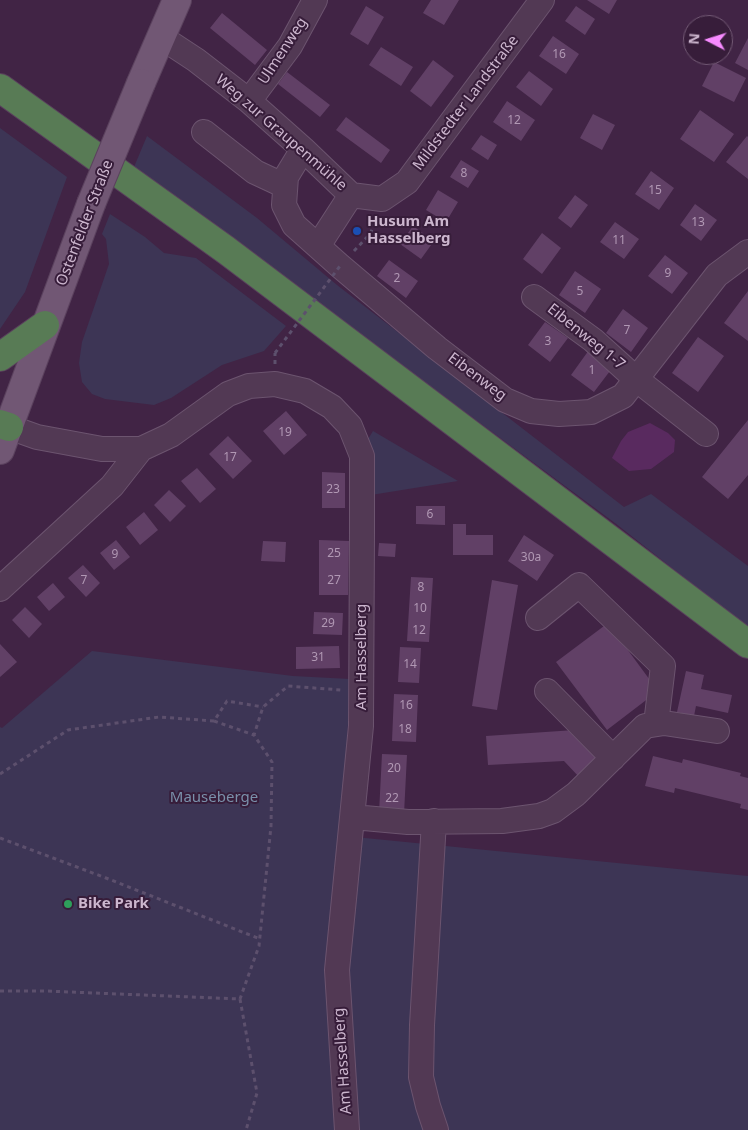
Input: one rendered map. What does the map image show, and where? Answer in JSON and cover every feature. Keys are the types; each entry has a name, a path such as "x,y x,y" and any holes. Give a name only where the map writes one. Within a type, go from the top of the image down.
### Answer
{"highway":[{"path":"0,88 226,250 748,644"},
{"path":"0,106 6,110 36,115"},
{"path":"0,357 45,325"}],"main road":[{"name":"Ostenfelder Straße","path":"3,434 91,204 177,0"}],"street":[{"name":"Ulmenweg","path":"249,101 290,46 315,0"},
{"name":"Mildstedter Landstraße","path":"382,199 406,182 542,0"},
{"name":"Weg zur Graupenmühle","path":"161,36 249,101 351,195 382,199"},
{"path":"204,132 255,172 285,186"},
{"name":"Eibenweg","path":"303,149 286,177 284,205 294,225 318,246 345,260 438,348 505,400 531,411 559,414 591,412 623,396 717,275 748,252"},
{"path":"318,246 351,195"},
{"name":"Eibenweg 1-7","path":"534,297 593,340 636,379 706,434"},
{"name":"Am Hasselberg","path":"3,434 37,437 102,449 141,449 171,435 228,394 249,386 275,384 305,391 332,407 350,426 362,456 361,726 337,970 348,1130"},
{"name":"Am Hasselberg","path":"0,589 112,486 141,449"},
{"path":"538,618 579,585 663,666 656,724"},
{"path":"547,691 613,758"},
{"path":"353,817 408,822 502,821 539,816 553,811 576,794 645,726 664,722 717,732"},
{"path":"434,821 422,1024 421,1077 436,1130"}],"path":[{"path":"275,353 345,260 373,228 382,199"},
{"path":"254,735 263,707 288,686 325,689"},
{"path":"214,721 227,701 263,707"},
{"path":"0,774 68,730 160,717 214,721 254,735 272,762 271,826 259,946 240,999 257,1093 246,1130"},
{"path":"0,838 260,940"},
{"path":"0,991 46,991 240,999"}],"green space":[{"path":"0,128 67,177 25,292 0,329"},
{"path":"147,136 257,218 337,285 624,507 651,494 748,566 748,628 615,523 134,167"},
{"path":"110,214 145,237 164,253 196,258 286,326 264,351 222,365 171,398 154,405 105,399 92,394 82,382 79,363 82,342 109,264 106,239 102,234"},
{"path":"373,431 458,481 371,495 365,444"},
{"name":"Mauseberge","path":"92,651 293,676 350,679 343,836 345,1130 0,1130 0,727 2,728"},
{"path":"355,837 748,876 748,1130 353,1130 342,968"}],"shaded area":[{"path":"650,423 668,433 675,440 674,452 651,469 629,471 612,458 628,432"}],"building":[{"path":"431,0 459,0 444,25 423,13"},
{"path":"587,0 617,0 609,14"},
{"path":"366,6 384,17 368,45 350,34"},
{"path":"576,6 595,19 585,35 565,21"},
{"path":"222,13 267,50 255,65 210,28"},
{"path":"553,36 579,54 566,74 539,56"},
{"path":"748,38 748,70 735,63"},
{"path":"381,47 413,67 401,86 369,65"},
{"path":"433,60 454,76 431,107 410,91"},
{"path":"712,65 720,65 746,78 734,102 702,86"},
{"path":"529,71 553,89 541,106 516,87"},
{"path":"287,72 330,105 320,117 278,84"},
{"path":"507,101 535,120 521,141 493,122"},
{"path":"700,110 734,134 714,162 680,139"},
{"path":"593,114 615,125 602,150 580,138"},
{"path":"346,117 390,150 381,163 336,130"},
{"path":"481,135 497,145 488,160 471,149"},
{"path":"748,137 748,179 726,162"},
{"path":"461,160 479,171 468,188 450,177"},
{"path":"651,171 674,188 659,210 635,194"},
{"path":"438,190 458,202 446,222 426,210"},
{"path":"575,195 588,205 571,228 558,218"},
{"path":"695,204 717,220 701,241 680,225"},
{"path":"615,222 639,239 624,259 600,242"},
{"path":"413,226 434,241 421,259 400,244"},
{"path":"542,233 561,248 542,274 523,259"},
{"path":"665,255 688,273 672,294 648,276"},
{"path":"389,260 418,281 406,298 377,276"},
{"path":"575,271 601,289 585,313 559,295"},
{"path":"748,291 748,341 724,323"},
{"path":"623,309 648,328 631,352 606,333"},
{"path":"545,322 568,338 550,362 528,345"},
{"path":"698,337 724,356 698,392 672,373"},
{"path":"589,350 613,367 594,392 571,375"},
{"path":"286,411 307,435 284,455 263,431"},
{"path":"748,420 748,475 728,499 702,477"},
{"path":"228,436 252,461 233,479 209,454"},
{"path":"197,468 216,489 200,503 181,481"},
{"path":"322,472 345,473 345,508 322,508"},
{"path":"169,490 186,506 170,522 154,505"},
{"path":"416,506 445,506 445,525 416,524"},
{"path":"144,512 158,530 140,545 126,527"},
{"path":"453,524 466,524 466,535 493,535 493,555 453,555"},
{"path":"524,535 554,555 537,581 508,561"},
{"path":"116,540 130,557 114,570 100,553"},
{"path":"319,540 349,541 348,595 319,595"},
{"path":"263,541 286,542 285,562 261,561"},
{"path":"379,543 396,544 395,557 378,556"},
{"path":"83,565 100,583 86,597 68,578"},
{"path":"411,577 433,578 429,642 407,641"},
{"path":"492,580 518,585 497,710 472,706"},
{"path":"53,583 65,597 49,611 37,597"},
{"path":"25,607 42,624 29,638 12,620"},
{"path":"314,612 343,613 342,635 313,634"},
{"path":"608,623 658,691 607,730 556,662"},
{"path":"0,644 17,662 0,677"},
{"path":"339,646 340,668 296,669 296,647"},
{"path":"400,647 421,648 419,683 398,682"},
{"path":"686,671 704,675 701,689 732,695 728,713 696,706 694,716 677,712"},
{"path":"394,694 418,695 416,742 392,741"},
{"path":"575,730 602,760 580,778 564,761 488,765 486,736"},
{"path":"382,754 407,755 404,814 379,813"},
{"path":"653,756 682,763 683,759 741,773 740,776 748,778 748,810 740,808 741,804 675,788 674,793 645,786"}],"place":[{"name":"Husum Am Hasselberg","path":"357,231"},
{"name":"Bike Park","path":"68,904"}]}
